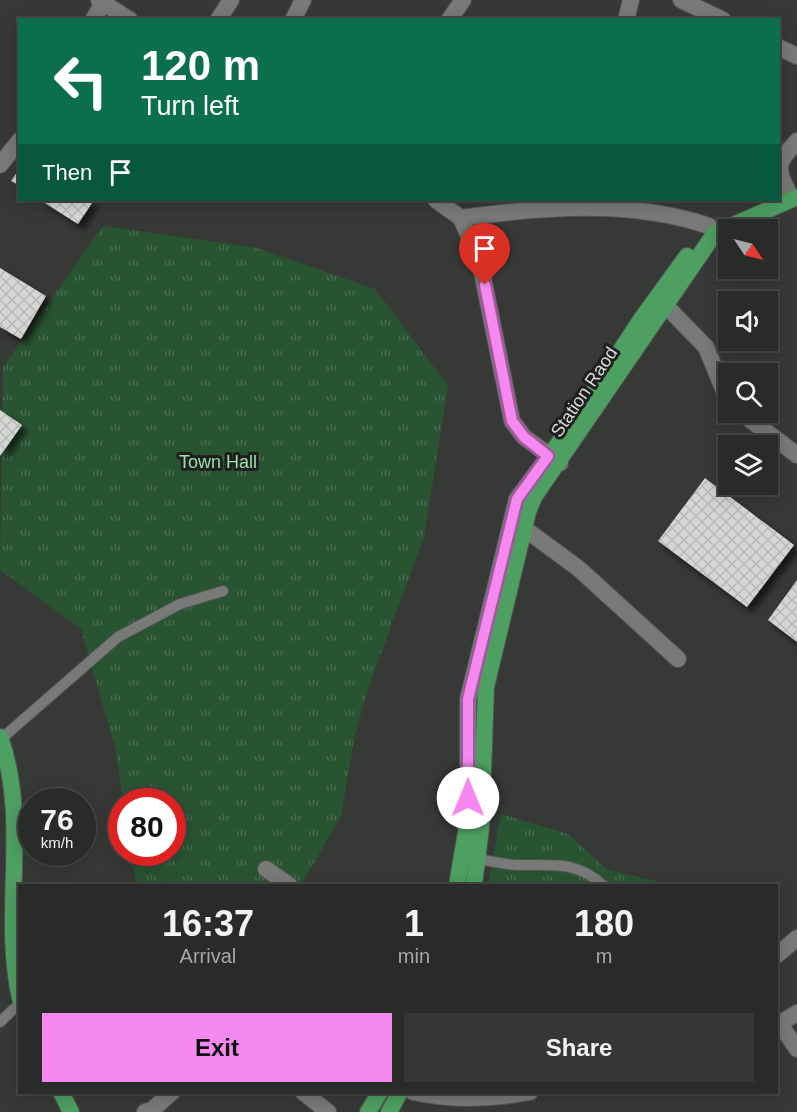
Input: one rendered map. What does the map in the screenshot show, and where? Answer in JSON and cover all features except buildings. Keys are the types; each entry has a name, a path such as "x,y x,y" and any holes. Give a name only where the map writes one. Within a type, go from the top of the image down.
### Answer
{"highway":[{"path":"457,884 468,810 468,699 517,499 554,459 570,428 654,300 709,226 763,201"},
{"name":"Station Raod","path":"474,884 482,828 486,687 528,512 534,497 554,459 666,306 715,233 772,201"},
{"path":"1,738 11,783 15,846 12,967 18,990"},
{"path":"62,1094 70,1112"},
{"path":"368,1112 379,1094"},
{"path":"389,1112 399,1094"}],"street":[{"path":"219,18 231,0"},
{"path":"294,18 303,0"},
{"path":"450,18 463,0"},
{"path":"626,18 631,0"},
{"path":"681,0 719,18"},
{"path":"94,18 103,1 127,18"},
{"path":"780,48 797,56"},
{"path":"780,164 797,141"},
{"path":"0,165 18,142"},
{"path":"780,176 790,191"},
{"path":"437,201 461,218 480,262 512,421 524,437 554,459"},
{"path":"461,218 565,205 598,208 660,206 677,215 709,226"},
{"path":"666,306 706,347 718,376"},
{"path":"755,423 797,455"},
{"path":"525,529 578,568 678,659"},
{"path":"266,869 288,884"},
{"path":"778,954 797,938"},
{"path":"797,1013 778,1025 797,1049"},
{"path":"145,1112 152,1110 170,1094"},
{"path":"306,1094 328,1112"},
{"path":"421,1094 433,1097 463,1098 508,1094"}],"lane":[{"path":"1,738 118,637 180,604 223,591"},
{"path":"477,859 516,866 570,866 586,872 602,884"},
{"path":"0,1022 18,1005"}],"green space":[{"name":"Town Hall","path":"103,226 257,248 375,289 448,386 424,537 369,686 355,734 341,816 302,884 136,884 133,866 186,866 186,788 121,788 116,751 81,629 0,570 3,367"},
{"path":"501,814 568,834 606,869 667,884 488,884"}],"route":[{"path":"468,798 468,699 517,499 548,456 524,437 512,421 485,285"}]}
